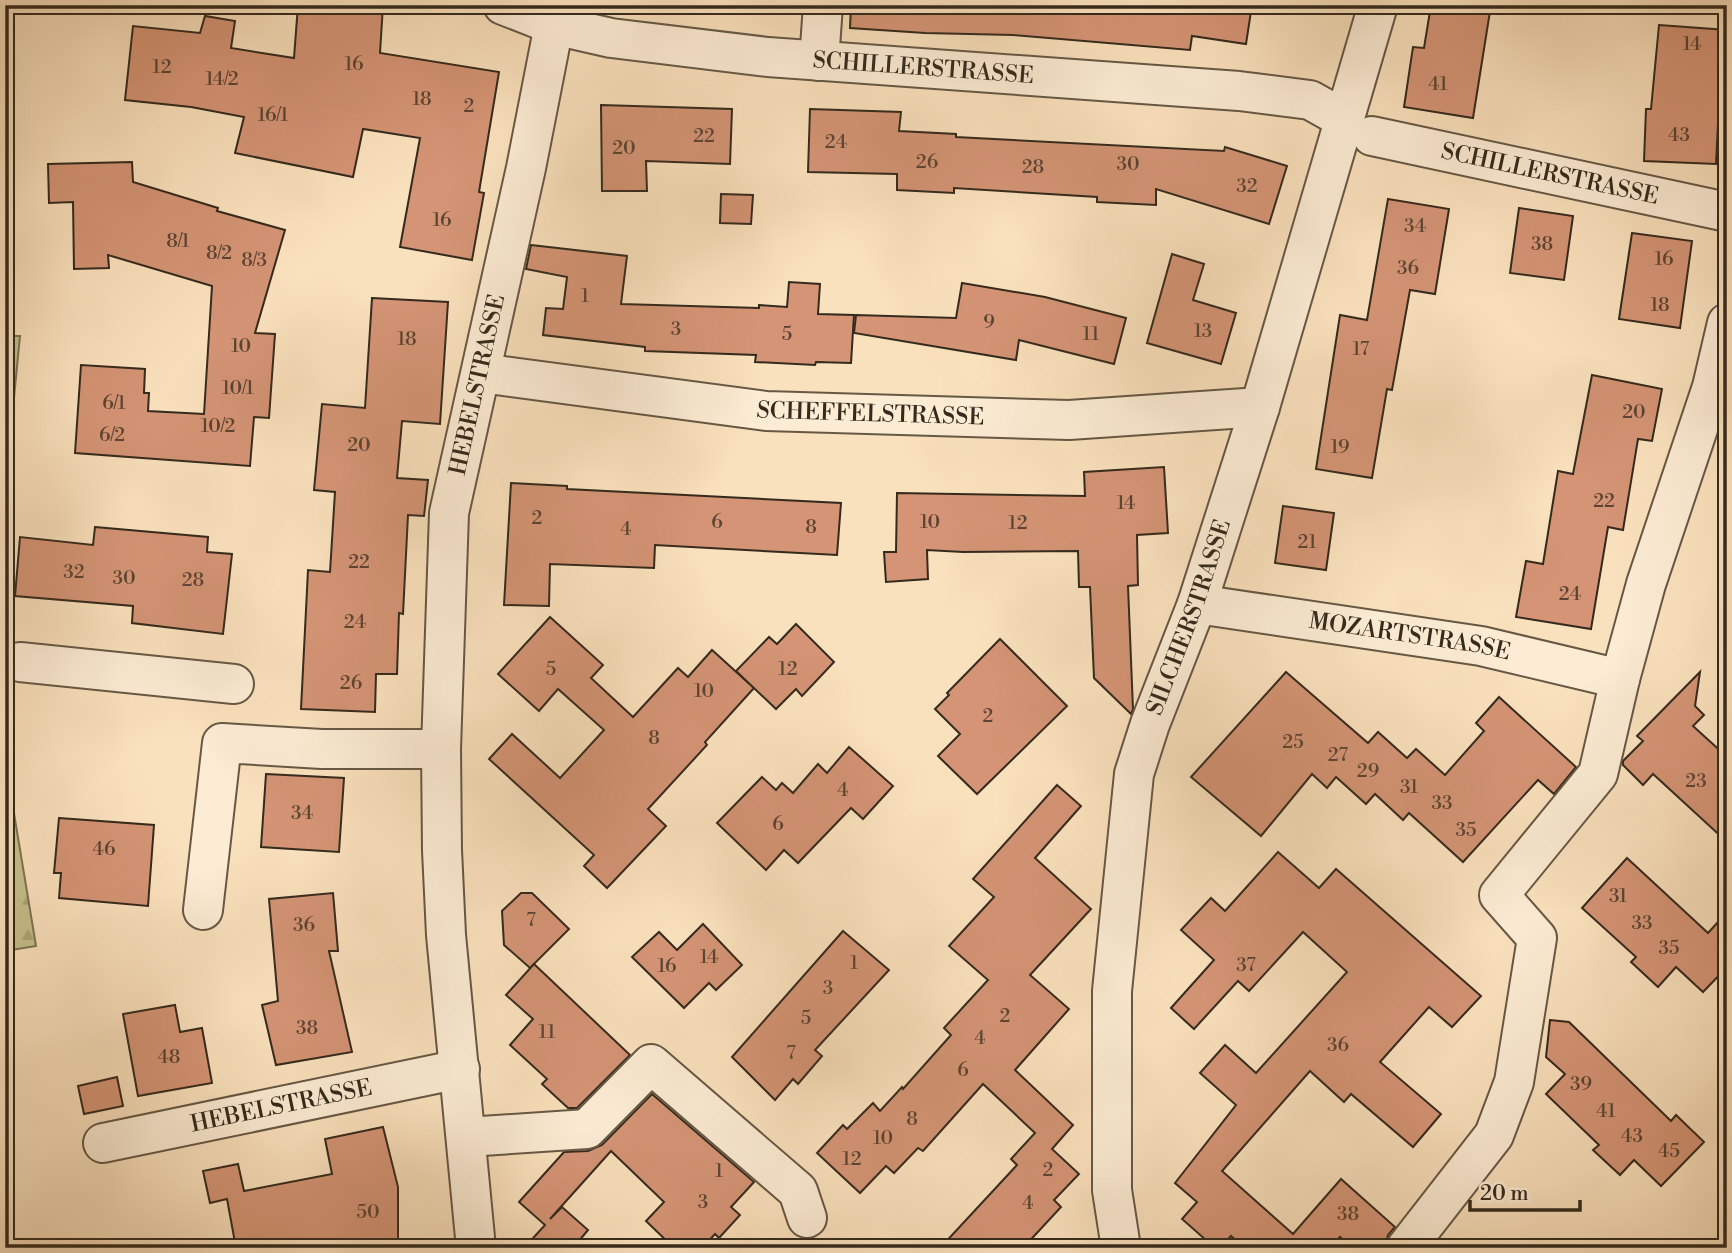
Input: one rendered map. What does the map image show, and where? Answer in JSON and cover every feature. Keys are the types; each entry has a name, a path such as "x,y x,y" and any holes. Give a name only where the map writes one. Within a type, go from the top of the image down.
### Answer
{"street":[{"name":"SCHILLERSTRASSE","path":"503,5 554,25 611,38 768,57 1239,91 1310,100 1358,128 1727,212"},
{"path":"818,61 822,5"},
{"name":"SILCHERSTRASSE","path":"1121,1248 1112,1190 1112,991 1135,774 1150,724 1197,604 1260,407 1358,128 1378,5"},
{"name":"HEBELSTRASSE","path":"476,1248 446,935 442,850 441,749 449,513 554,25"},
{"path":"1406,1248 1494,1135 1511,1091 1537,938 1499,895 1598,774 1646,584 1712,387 1727,323"},
{"name":"SCHEFFELSTRASSE","path":"481,373 766,411 1069,420 1260,407"},
{"name":"MOZARTSTRASSE","path":"1197,604 1481,646 1620,679"},
{"path":"20,662 237,676 222,743 203,910"},
{"path":"222,743 322,749 441,749"},
{"path":"467,1137 587,1129 651,1064 798,1191 807,1218"},
{"name":"HEBELSTRASSE","path":"103,1143 460,1069"}],"green space":[{"path":"5,336 20,336 5,490"},
{"path":"5,759 36,946 5,951"}],"building":[{"path":"298,5 383,5 380,53 499,72 479,192 484,193 472,260 400,247 420,138 363,129 353,177 235,153 244,117 191,107 125,100 133,26 200,33 205,16 235,21 231,48 294,58"},
{"path":"851,5 1252,5 1246,44 1192,36 1190,50 1013,35 850,28"},
{"path":"1431,5 1491,5 1473,118 1404,107 1413,47 1424,48"},
{"path":"1659,25 1727,30 1724,84 1720,84 1716,164 1644,161 1646,109 1651,109"},
{"path":"601,105 732,109 730,164 646,161 647,191 602,191"},
{"path":"810,109 901,112 899,131 956,134 956,137 1224,151 1225,147 1287,166 1269,224 1156,189 1156,205 1097,202 1097,197 954,188 954,193 897,190 897,174 808,172"},
{"path":"132,162 133,182 218,208 217,211 285,230 255,333 275,334 269,418 254,417 250,466 75,453 81,365 145,369 144,393 149,393 148,411 204,414 212,286 108,255 109,268 74,269 73,202 49,203 48,164"},
{"path":"721,194 753,195 751,224 720,223"},
{"path":"1388,199 1449,209 1435,294 1410,290 1392,390 1387,389 1372,478 1316,469 1340,315 1367,320"},
{"path":"1519,208 1573,216 1564,280 1510,273"},
{"path":"1632,233 1692,241 1680,328 1619,319"},
{"path":"531,245 627,256 621,304 787,307 789,282 820,284 818,314 854,315 851,363 816,362 815,365 755,362 756,355 645,351 645,347 543,335 546,308 563,309 567,277 526,269"},
{"path":"1172,254 1204,264 1193,300 1236,313 1221,364 1147,343"},
{"path":"962,283 1045,297 1126,318 1114,364 1019,340 1016,360 854,333 856,315 956,318"},
{"path":"372,298 448,302 440,424 402,421 397,478 428,480 424,516 408,515 403,614 399,613 397,674 376,674 375,712 301,709 308,570 330,572 335,492 314,490 322,404 365,408"},
{"path":"1592,375 1662,389 1652,441 1638,439 1623,530 1608,527 1591,629 1516,617 1526,561 1543,564 1558,471 1573,474"},
{"path":"1164,467 1168,533 1137,535 1138,585 1128,586 1133,709 1131,714 1094,678 1090,587 1079,587 1078,551 927,550 928,579 886,582 884,552 896,552 897,493 1085,496 1084,472"},
{"path":"511,483 567,486 567,489 841,503 837,555 655,545 654,568 550,564 549,606 504,605"},
{"path":"1283,506 1334,513 1326,570 1275,563"},
{"path":"95,527 208,537 207,552 232,554 223,634 132,623 133,606 15,596 20,537 93,545"},
{"path":"550,617 603,665 591,678 633,717 678,668 688,677 712,650 754,688 705,742 707,745 648,809 666,826 607,888 584,866 594,855 489,759 512,734 560,778 604,730 558,689 539,711 498,674"},
{"path":"796,624 834,662 802,696 796,689 776,709 736,671 769,637 777,644"},
{"path":"1000,639 1067,706 977,794 938,756 960,734 935,709"},
{"path":"1286,672 1368,743 1378,732 1407,758 1416,749 1445,775 1484,731 1476,723 1499,697 1576,767 1554,794 1538,780 1463,862 1409,813 1403,820 1375,794 1366,804 1336,777 1327,788 1312,774 1261,836 1191,777"},
{"path":"1700,672 1695,706 1704,715 1693,726 1727,757 1727,842 1653,774 1643,785 1623,765 1623,761 1643,741 1637,736"},
{"path":"849,747 893,786 863,819 851,808 798,863 784,850 766,870 717,823 762,777 776,790 782,783 793,793 818,764 827,773"},
{"path":"266,774 344,778 339,852 261,847"},
{"path":"1057,785 1081,806 1035,858 1091,909 1030,975 1069,1009 1015,1070 1073,1125 1052,1149 1079,1174 1054,1200 1061,1207 1023,1248 940,1248 1017,1165 1011,1159 1035,1133 983,1084 923,1151 918,1148 894,1173 886,1166 860,1193 817,1153 843,1125 847,1129 873,1103 880,1111 902,1087 903,1089 951,1035 944,1028 988,980 949,946 994,897 973,879"},
{"path":"59,818 154,825 148,906 59,898 61,873 54,873"},
{"path":"1278,852 1319,888 1336,869 1481,996 1452,1027 1429,1007 1380,1062 1441,1114 1413,1147 1351,1094 1344,1102 1310,1071 1222,1171 1293,1234 1341,1179 1395,1227 1388,1235 1385,1248 1353,1248 1340,1237 1330,1248 1244,1248 1231,1236 1220,1248 1215,1248 1182,1219 1197,1202 1175,1183 1236,1105 1200,1073 1225,1045 1256,1073 1347,972 1303,932 1249,991 1238,981 1194,1029 1171,1008 1214,960 1181,930 1211,898 1225,911"},
{"path":"1627,858 1708,933 1727,912 1727,967 1703,992 1676,967 1658,987 1631,962 1636,957 1582,908"},
{"path":"333,893 338,951 329,951 352,1052 276,1065 262,1005 278,1001 269,899"},
{"path":"521,893 532,893 569,929 530,968 504,945 502,911"},
{"path":"703,924 742,965 716,990 709,983 684,1008 632,957 659,932 677,950"},
{"path":"843,931 889,970 815,1050 822,1056 798,1084 793,1079 775,1100 732,1057"},
{"path":"534,964 630,1055 577,1108 568,1108 542,1084 547,1079 510,1045 533,1019 506,995"},
{"path":"175,1005 180,1032 202,1028 212,1083 138,1096 123,1014"},
{"path":"1550,1020 1569,1022 1671,1121 1676,1115 1704,1142 1661,1186 1634,1160 1620,1175 1593,1150 1599,1145 1546,1094 1565,1074 1546,1057"},
{"path":"117,1077 123,1106 84,1114 78,1086"},
{"path":"652,1094 754,1182 731,1207 740,1215 719,1238 715,1234 702,1248 674,1248 646,1221 664,1202 611,1151 550,1219 562,1207 588,1230 573,1248 524,1248 545,1225 519,1202 564,1152 588,1151 602,1145"},
{"path":"383,1127 398,1187 398,1248 236,1248 227,1199 210,1203 203,1171 238,1164 244,1191 332,1174 325,1139"}]}
